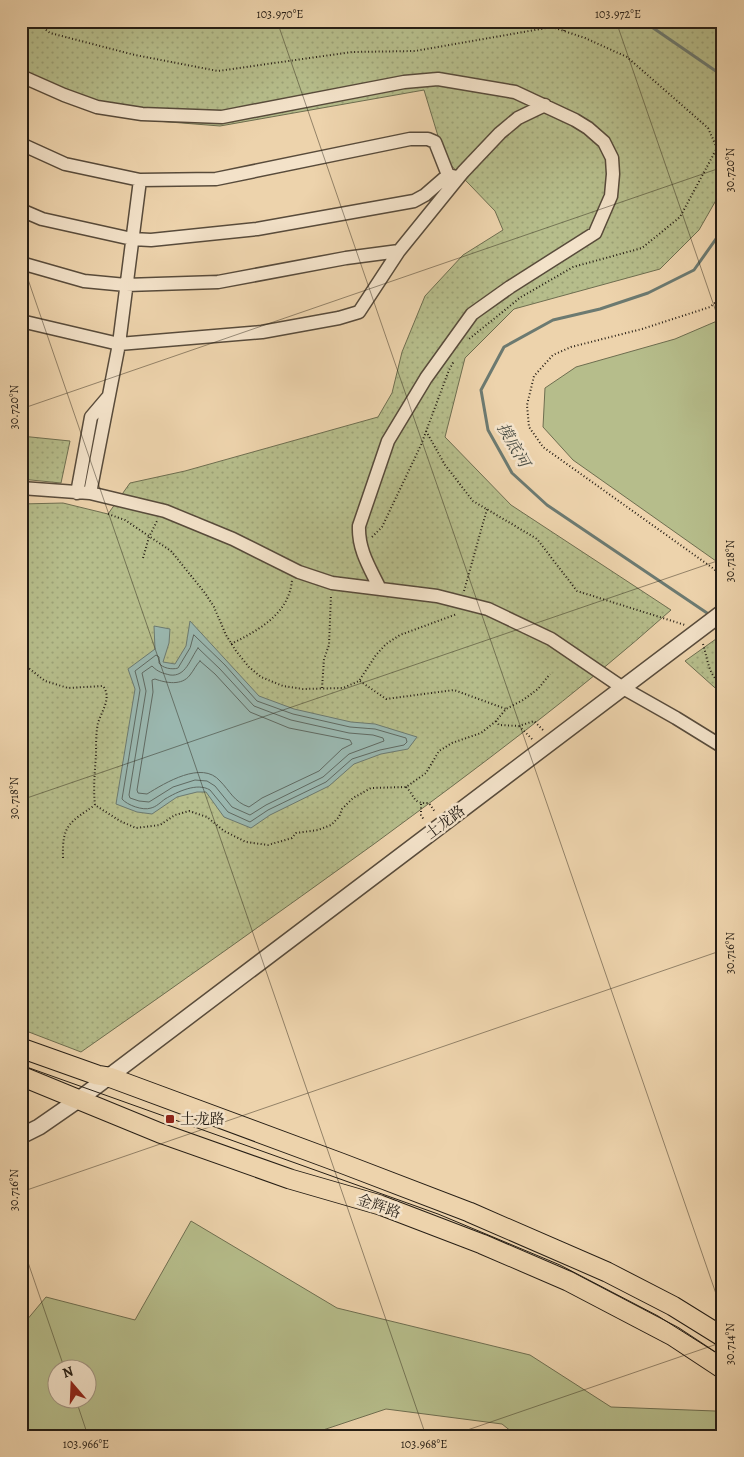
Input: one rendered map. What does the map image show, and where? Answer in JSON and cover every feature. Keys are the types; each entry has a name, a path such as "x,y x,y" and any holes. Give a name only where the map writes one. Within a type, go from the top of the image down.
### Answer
{"main road":[{"name":"金辉路","path":"21,1048 109,1078 341,1163 477,1216 607,1272 672,1306 723,1337"},
{"name":"金辉路","path":"21,1076 160,1133 290,1179 380,1205 482,1244 568,1281 673,1336 723,1369"}],"street":[{"path":"21,76 97,107 142,114 222,117 404,82 438,79 515,92 545,105 588,128 604,142 612,158 611,196 595,233 573,249 510,286 472,314 426,378 388,441 363,514 359,533 364,556 380,589"},
{"path":"21,321 118,344 262,332 339,318 359,312 399,251 454,177 518,118 545,105"},
{"path":"21,144 65,164 140,180 216,179 410,139 428,139 435,142 454,177"},
{"path":"21,210 42,219 132,239 151,240 257,229 414,201 425,195 441,180 454,177"},
{"path":"90,493 118,344 140,180"},
{"path":"21,263 84,281 126,285 218,282 346,258 399,251"},
{"path":"76,492 91,417 108,397"},
{"path":"21,488 90,493 160,510 233,538 293,569 332,583 437,596 488,609 551,639 622,688 723,746"},
{"name":"土龙路","path":"21,1136 39,1128 109,1078 723,612"}],"path":[{"path":"564,31 568,21"},
{"path":"720,21 723,24"},
{"path":"723,296 710,307 642,329 571,347 553,355 534,376 527,405 529,427 543,447 714,569 723,578"},
{"path":"426,431 445,465 473,500 537,539 577,591 702,628 710,672 715,680 723,686"},
{"path":"108,514 125,520 170,551 205,593 214,607 231,644 249,667 261,677 283,686 303,689 343,688 359,681 376,655 386,644 400,635 459,613 487,509"},
{"path":"143,558 160,510"},
{"path":"231,644 256,630 281,610 288,600 293,569"},
{"path":"322,688 324,659 329,644 332,583"},
{"path":"21,662 44,682 68,688 103,686 106,690 106,702 98,724 93,792 95,805 120,821 136,828 160,825 175,815 189,812 207,817 224,831 246,842 268,845 292,838 296,832 318,830 331,825 339,817 347,803 371,788 406,787 426,772 439,752 452,743 481,733 496,721 506,709 538,689 550,674"},
{"path":"359,681 386,699 454,690 506,709"},
{"path":"496,721 499,725 519,726 534,721 547,745"},
{"path":"519,726 547,745"},
{"path":"406,787 415,801 422,804 430,803 438,828"},
{"path":"422,804 421,815 438,828"},
{"path":"63,858 62,842 67,827 95,805"}],"green space":[{"path":"21,21 723,21 723,188 699,230 660,269 514,309 465,358 445,437 511,505 671,610 563,701 450,788 81,1052 21,1029 21,504 63,503 108,514 130,483 185,471 378,417 392,393 402,352 425,296 463,255 503,230 495,211 445,159 424,90 220,126 144,120 95,113 21,81"},
{"path":"723,316 723,566 573,460 543,427 545,388 576,367 675,339 717,321"},
{"path":"21,436 70,441 61,483 21,479"},
{"path":"723,634 723,695 685,661"},
{"path":"191,1221 337,1308 530,1355 611,1407 715,1411 723,1417 723,1436 517,1436 502,1424 386,1409 305,1436 21,1436 21,1327 46,1297 135,1320"}],"water":[{"path":"190,621 259,696 294,709 351,722 375,724 417,737 408,749 381,754 354,764 329,786 270,815 251,828 224,817 206,792 197,792 177,797 152,814 137,812 116,804 135,689 128,669 155,649 154,626 170,629 169,643 163,662 175,664 186,646"}],"waterway":[{"name":"摸底河","path":"643,21 723,76"},
{"name":"摸底河","path":"710,615 547,505 512,473 488,430 481,390 504,347 553,320 600,309 648,293 694,270 723,229"}],"tram line":[{"path":"21,1065 438,1214 560,1265 658,1316 723,1357"}],"place":[{"name":"土龙路","path":"170,1119"}]}
